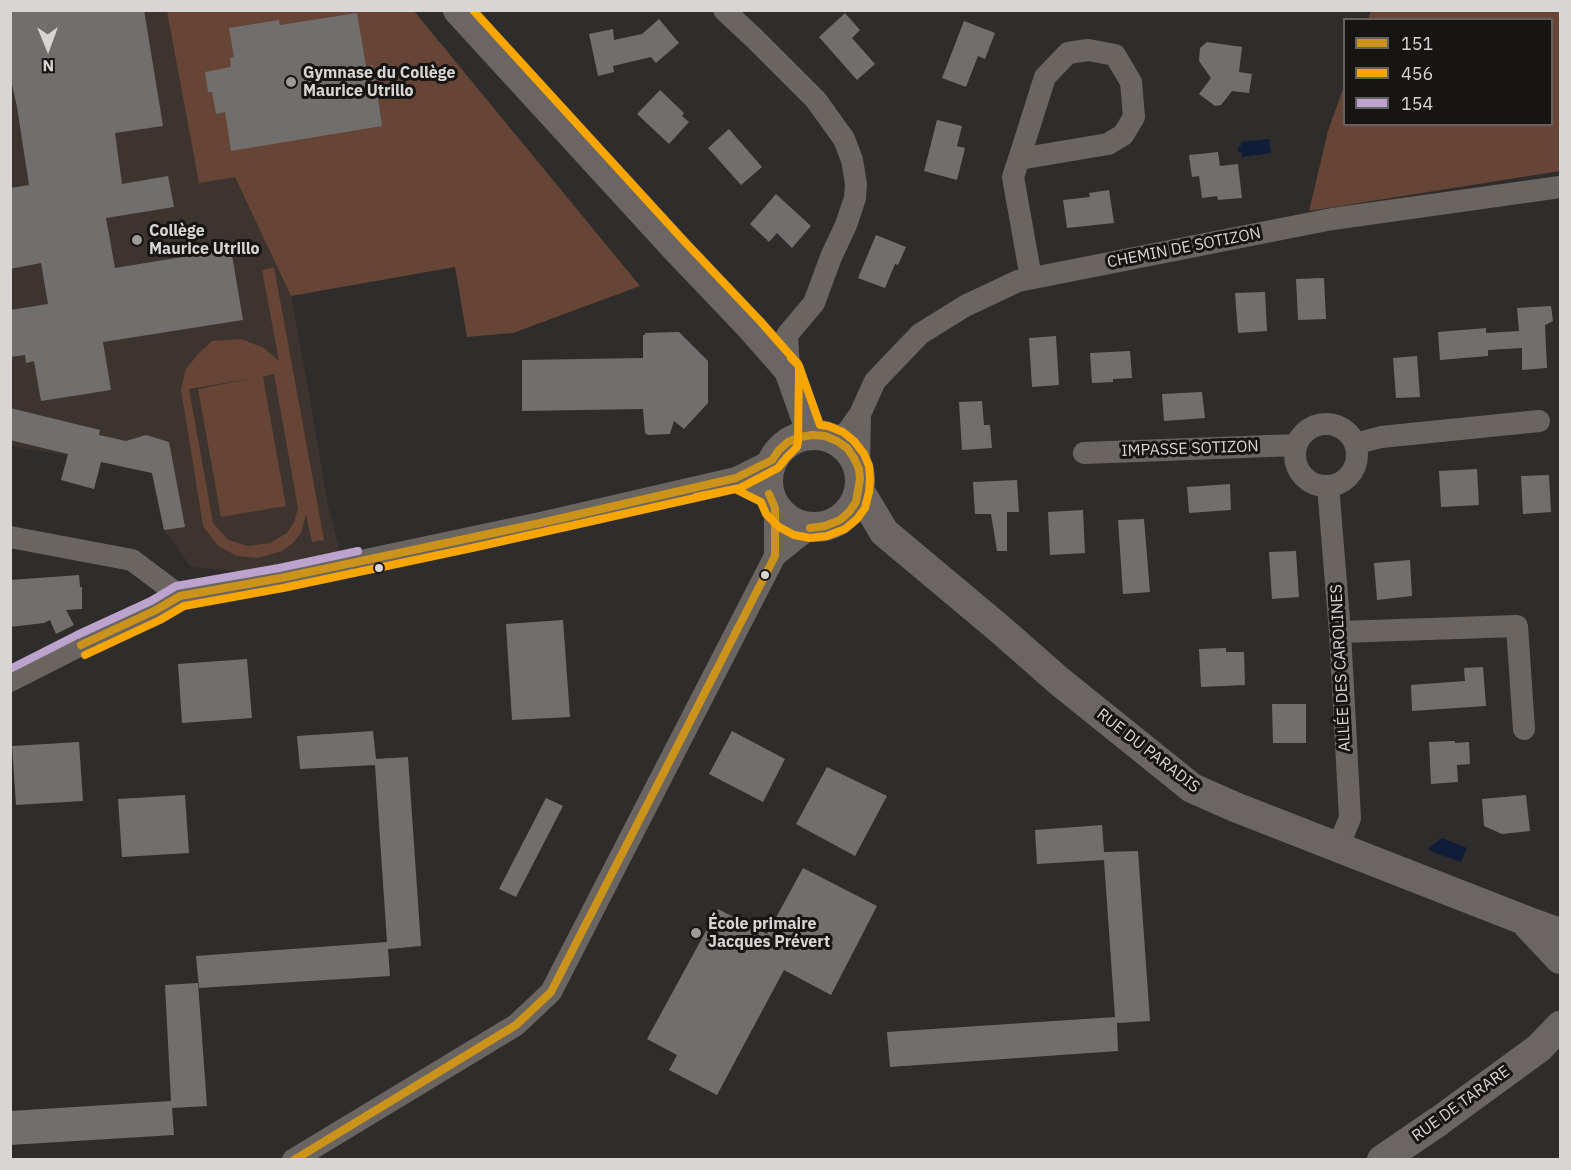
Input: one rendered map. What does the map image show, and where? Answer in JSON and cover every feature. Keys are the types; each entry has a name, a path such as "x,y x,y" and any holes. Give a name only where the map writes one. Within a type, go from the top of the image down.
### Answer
{"main road":[{"path":"458,10 789,370 802,444"},
{"path":"802,444 847,448 854,458 859,479 856,502 849,512 840,520 825,526 810,528 797,525 785,518 772,501 767,483 768,471 802,444"},
{"name":"RUE DU PARADIS","path":"859,479 884,532"},
{"name":"RUE DU PARADIS","path":"840,520 884,532 1076,694 1192,788 1235,807 1560,933"},
{"name":"RUE DU PARADIS","path":"1524,920 1560,959"},
{"name":"RUE DE TARARE","path":"1382,1160 1550,1045 1560,1026"}],"street":[{"path":"724,10 816,100 844,139 852,160 856,184 855,198 814,303 787,335 789,370"},
{"path":"1018,159 1108,144 1123,135 1134,117 1131,82 1115,55 1088,50 1068,53 1045,77 1018,159 1013,177 1031,278"},
{"name":"CHEMIN DE SOTIZON","path":"802,444 848,431 860,414 875,381 920,334 965,306 1018,281 1332,219 1560,187"},
{"name":"CHEMIN DE SOTIZON","path":"859,479 860,414"},
{"path":"1355,444 1381,437 1539,421"},
{"path":"1334,425 1350,435 1355,444 1356,463 1346,479 1338,484 1318,485 1309,481 1296,465 1296,445 1307,430 1316,426 1334,425"},
{"path":"10,681 180,596 281,578 470,538 736,478 802,444"},
{"name":"IMPASSE SOTIZON","path":"1084,453 1296,445"},
{"path":"736,478 772,501 775,556"},
{"name":"ALLÉE DES CAROLINES","path":"1328,486 1340,632 1350,818 1338,847"},
{"path":"293,1160 516,1025 551,992 775,556 810,528"},
{"path":"10,537 132,560 180,596"},
{"path":"1340,632 1517,626 1524,729"}],"shaded area":[{"path":"173,10 414,11 640,286 513,333 467,337 455,267 291,296 235,177 199,183 167,12"},
{"name":"Collège Maurice Utrillo","path":"10,11 173,11 167,12 199,182 235,177 291,296 328,505 340,552 263,574 191,567 164,530 151,473 11,446"},
{"path":"1371,11 1560,11 1560,171 1309,211 1328,131 1343,89 1343,126 1553,126 1553,18 1368,18"},
{"path":"274,267 324,540 312,542 306,515 301,533 292,544 282,551 258,558 237,556 218,546 203,526 181,389 186,369 212,341 241,339 264,348 279,361 262,270","holes":["274,374 298,508 294,522 287,533 270,543 248,546 228,540 213,523 189,389 255,378 198,389 221,517 286,506 263,377"]}],"water":[{"path":"1269,139 1271,153 1242,157 1242,153 1238,151 1241,142"},
{"path":"1442,838 1467,848 1461,862 1430,851 1429,848"}],"building":[{"path":"10,10 144,10 163,126 115,133 122,184 168,176 174,207 106,218 115,268 231,249 243,320 103,342 111,390 41,401 34,361 26,363 25,355 10,357 10,310 48,304 41,263 10,269 10,188 29,185 10,75"},
{"name":"Gymnase du Collège Maurice Utrillo","path":"357,13 366,66 373,65 382,126 231,151 225,112 216,114 212,92 208,92 205,72 231,67 230,58 234,57 229,28 279,20 280,25"},
{"path":"845,13 860,30 852,38 875,64 857,80 819,37"},
{"path":"659,19 679,43 656,63 651,57 613,66 614,72 598,76 589,34 613,29 614,40 642,34"},
{"path":"964,21 995,33 985,59 978,56 966,87 942,78"},
{"path":"1207,42 1242,47 1239,72 1252,74 1249,93 1232,91 1221,105 1215,106 1199,94 1211,78 1199,61 1200,48"},
{"path":"660,90 684,113 682,116 689,122 669,144 637,114"},
{"path":"937,120 962,126 957,146 965,148 957,180 924,171"},
{"path":"729,129 762,167 741,185 708,148"},
{"path":"1218,152 1220,166 1238,164 1242,198 1218,200 1217,196 1202,198 1199,176 1192,177 1189,155"},
{"path":"1109,190 1114,223 1067,228 1063,200 1090,197 1089,193"},
{"path":"776,194 811,226 792,248 777,233 769,242 750,224"},
{"path":"876,235 906,247 898,265 895,264 885,288 858,278"},
{"path":"1324,278 1326,319 1298,320 1296,279"},
{"path":"1265,292 1267,331 1238,333 1235,293"},
{"path":"1551,306 1553,321 1545,325 1547,368 1522,370 1522,348 1488,350 1488,356 1440,360 1438,332 1486,328 1486,333 1519,331 1517,308"},
{"path":"679,332 708,361 708,403 684,429 674,421 670,434 648,435 645,433 643,409 522,411 522,360 643,358 643,335 645,333"},
{"path":"1056,336 1059,385 1032,387 1029,338"},
{"path":"1130,351 1132,378 1092,383 1090,353"},
{"path":"1417,356 1420,397 1396,398 1393,358"},
{"path":"1202,392 1205,418 1164,421 1162,394"},
{"path":"982,401 984,425 990,425 992,448 962,450 959,402"},
{"path":"10,408 100,430 99,435 126,441 146,435 169,442 185,527 164,530 152,473 101,462 94,489 61,480 68,454 10,440"},
{"path":"1477,469 1479,505 1441,507 1439,471"},
{"path":"1549,475 1551,512 1523,514 1521,476"},
{"path":"1017,480 1019,512 1007,512 1007,551 997,551 991,514 975,514 973,482"},
{"path":"1230,484 1231,510 1189,513 1187,487"},
{"path":"1083,510 1085,553 1050,555 1048,512"},
{"path":"1144,519 1150,592 1123,594 1118,520"},
{"path":"1296,551 1299,597 1272,599 1269,552"},
{"path":"1410,560 1412,596 1377,600 1374,563"},
{"path":"79,575 80,587 82,587 82,609 66,610 74,625 56,634 50,620 44,623 10,627 10,580"},
{"path":"563,620 570,717 512,720 506,624"},
{"path":"1226,648 1226,652 1244,652 1245,685 1201,687 1199,649"},
{"path":"247,659 252,718 182,723 178,664"},
{"path":"1483,667 1486,706 1412,711 1411,685 1465,681 1464,668"},
{"path":"1272,704 1306,704 1306,743 1273,743"},
{"path":"373,731 376,759 408,757 421,946 388,949 390,976 199,988 196,956 387,942 375,765 300,769 297,736"},
{"path":"732,731 785,759 763,802 709,774"},
{"path":"1455,741 1455,743 1469,742 1470,764 1457,765 1458,782 1431,784 1429,742"},
{"path":"79,742 83,801 16,805 12,746"},
{"path":"827,767 887,796 855,856 796,824"},
{"path":"185,795 189,853 122,857 118,799"},
{"path":"1526,795 1530,831 1502,834 1484,826 1482,799"},
{"path":"546,798 563,806 516,897 499,889"},
{"path":"1102,825 1104,852 1138,851 1150,1021 1117,1023 1118,1051 890,1067 887,1032 1115,1017 1104,860 1037,864 1035,830"},
{"path":"803,868 877,906 831,995 784,970 717,1095 669,1070 677,1055 647,1039 718,909 767,934"},
{"path":"198,983 207,1106 172,1108 174,1135 10,1145 10,1111 171,1101 165,985"}],"transit line":[{"name":"456","path":"85,655 160,620 184,606 283,588 472,548 740,488 778,468 797,447 798,364 473,10"},
{"name":"456","path":"696,497 735,489 761,502 766,514 779,527 794,535 810,538 827,536 845,529 865,508 870,479 869,466 864,454 843,432 820,425 799,366 791,358"},
{"name":"151","path":"772,460 788,442 812,435 825,436 837,441 847,448 854,458 860,479 856,502 840,520 825,526 810,528"},
{"name":"151","path":"81,645 156,610 180,596 281,578 545,522 736,478 772,460"},
{"name":"151","path":"294,1160 516,1025 551,992 775,556 775,508 769,494"},
{"name":"154","path":"10,669 151,601 176,586 358,551"}],"place":[{"name":"Gymnase du Collège Maurice Utrillo","path":"291,82"},
{"name":"Collège Maurice Utrillo","path":"137,240"},
{"name":"École primaire Jacques Prévert","path":"696,933"}]}
